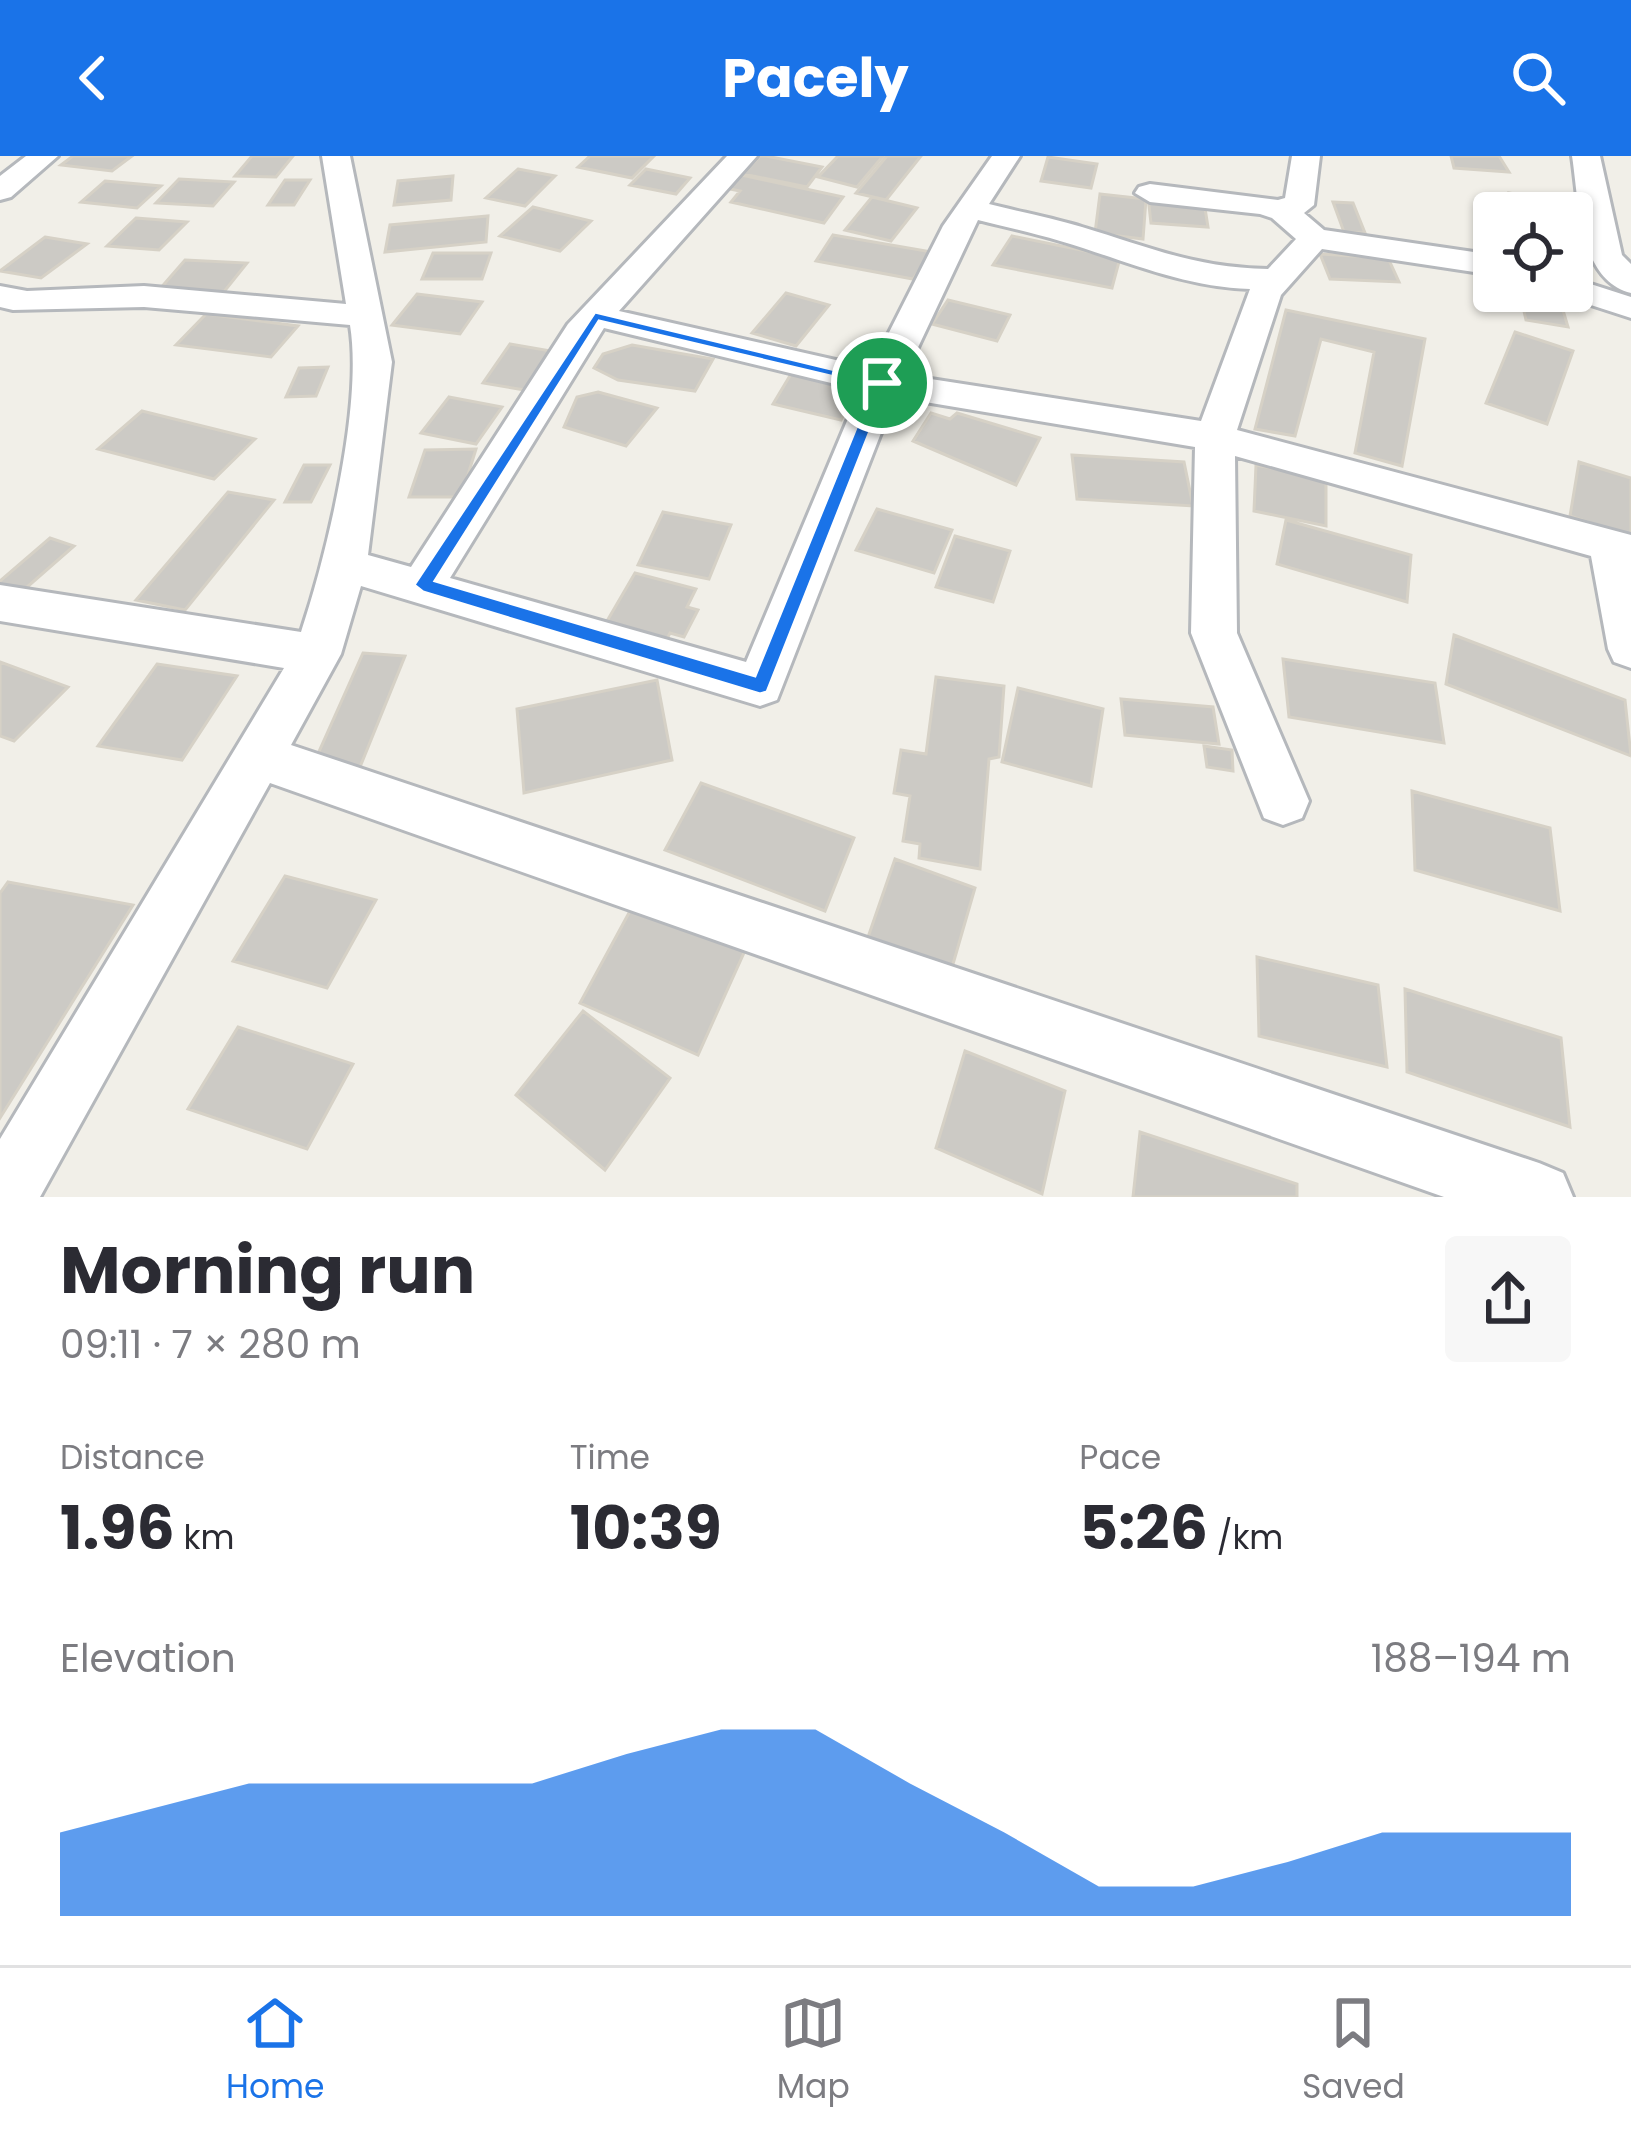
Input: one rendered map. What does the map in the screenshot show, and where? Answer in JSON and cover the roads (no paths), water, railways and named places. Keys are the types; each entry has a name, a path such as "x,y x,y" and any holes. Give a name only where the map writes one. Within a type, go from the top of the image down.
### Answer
{"street":[{"path":"0,191 44,156"},
{"path":"3,1197 317,654 344,565 374,362 336,156"},
{"path":"423,585 595,316 743,156"},
{"path":"344,565 760,686 882,383 970,209 1006,156"},
{"path":"1150,194 1222,198 1277,209 1299,206 1306,156"},
{"path":"1586,156 1606,258 1631,284"},
{"path":"970,209 1072,234 1158,265 1222,278 1280,279"},
{"path":"1277,209 1313,238 1473,262"},
{"path":"1283,801 1214,633 1215,437 1265,292 1313,238"},
{"path":"0,296 15,302 106,295 291,307 366,317"},
{"path":"1593,295 1631,308"},
{"path":"595,316 882,383 1215,437 1621,549 1631,649"},
{"path":"0,603 317,654"},
{"path":"258,756 1539,1197"}]}
